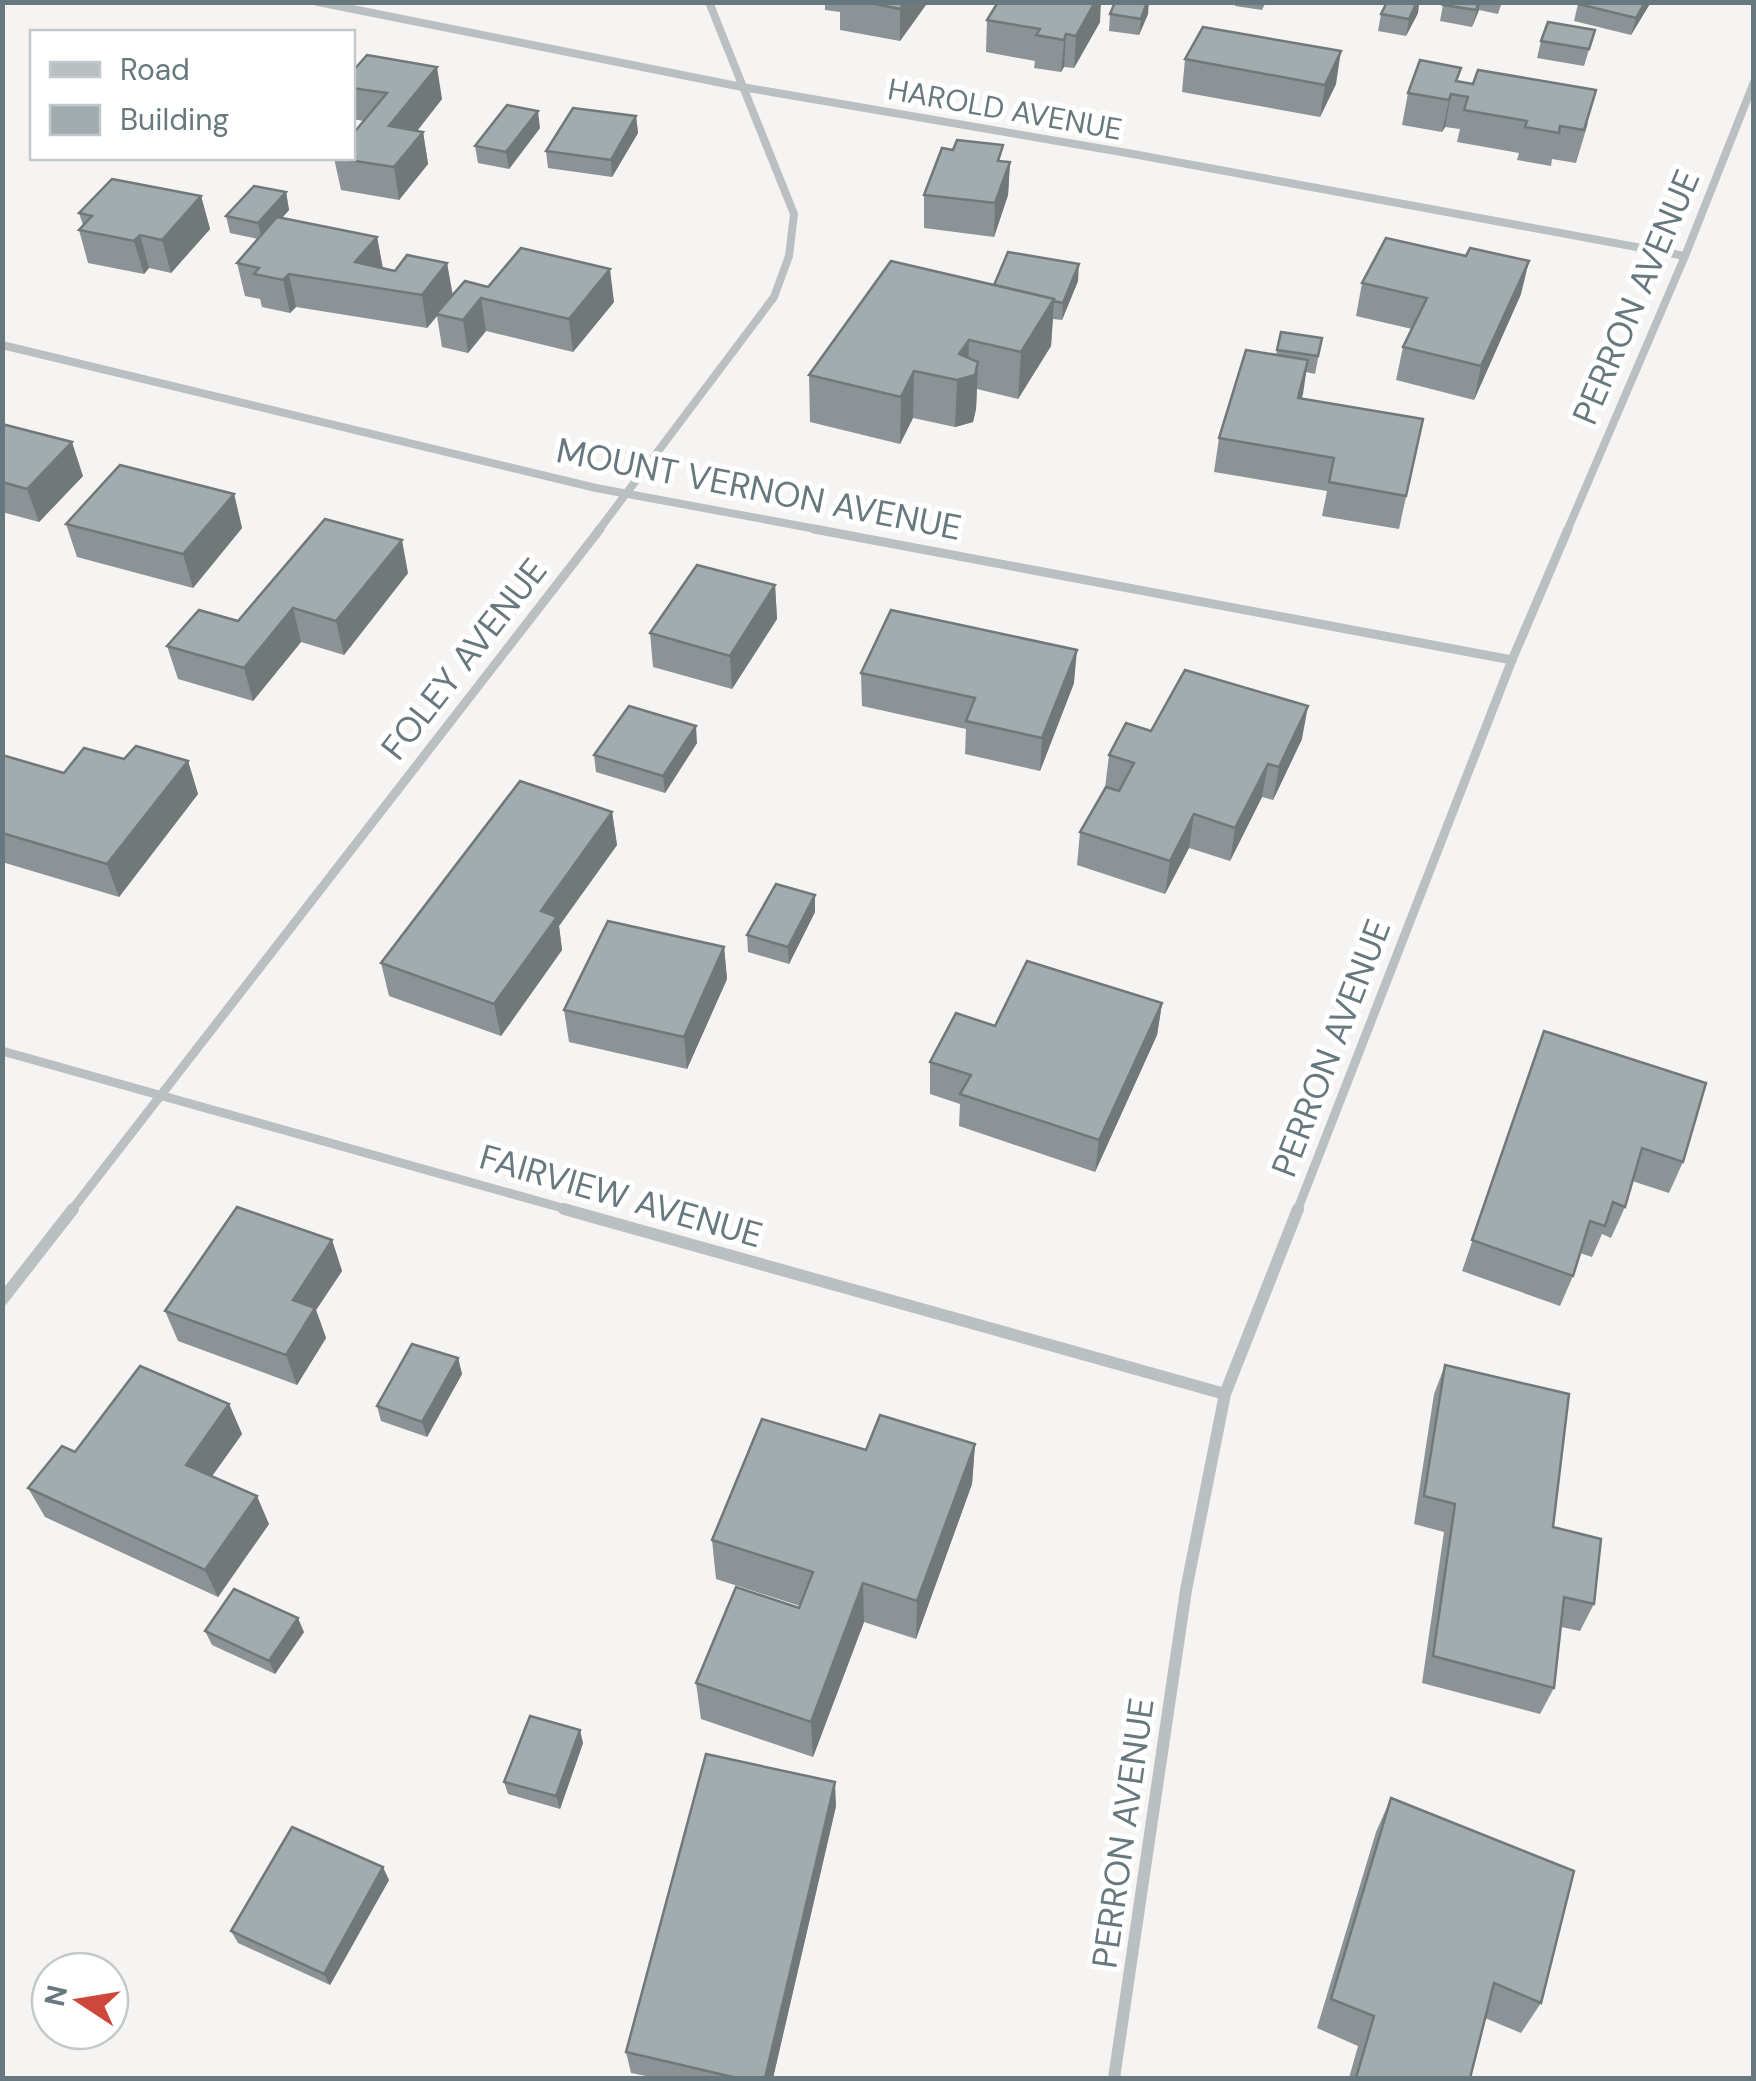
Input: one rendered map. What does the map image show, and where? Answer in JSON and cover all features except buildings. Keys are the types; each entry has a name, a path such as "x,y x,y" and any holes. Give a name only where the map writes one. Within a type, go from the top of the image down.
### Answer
{"street":[{"name":"HAROLD AVENUE","path":"318,2 742,87 1133,154 1685,256"},
{"name":"FOLEY AVENUE","path":"2,1300 627,494 774,297 789,256 794,214 709,2"},
{"name":"PERRON AVENUE","path":"1114,2078 1186,1590 1225,1394 1512,660 1685,256 1754,82"},
{"name":"MOUNT VERNON AVENUE","path":"2,345 627,494 1512,660"},
{"name":"FAIRVIEW AVENUE","path":"2,1051 1225,1394"}]}
